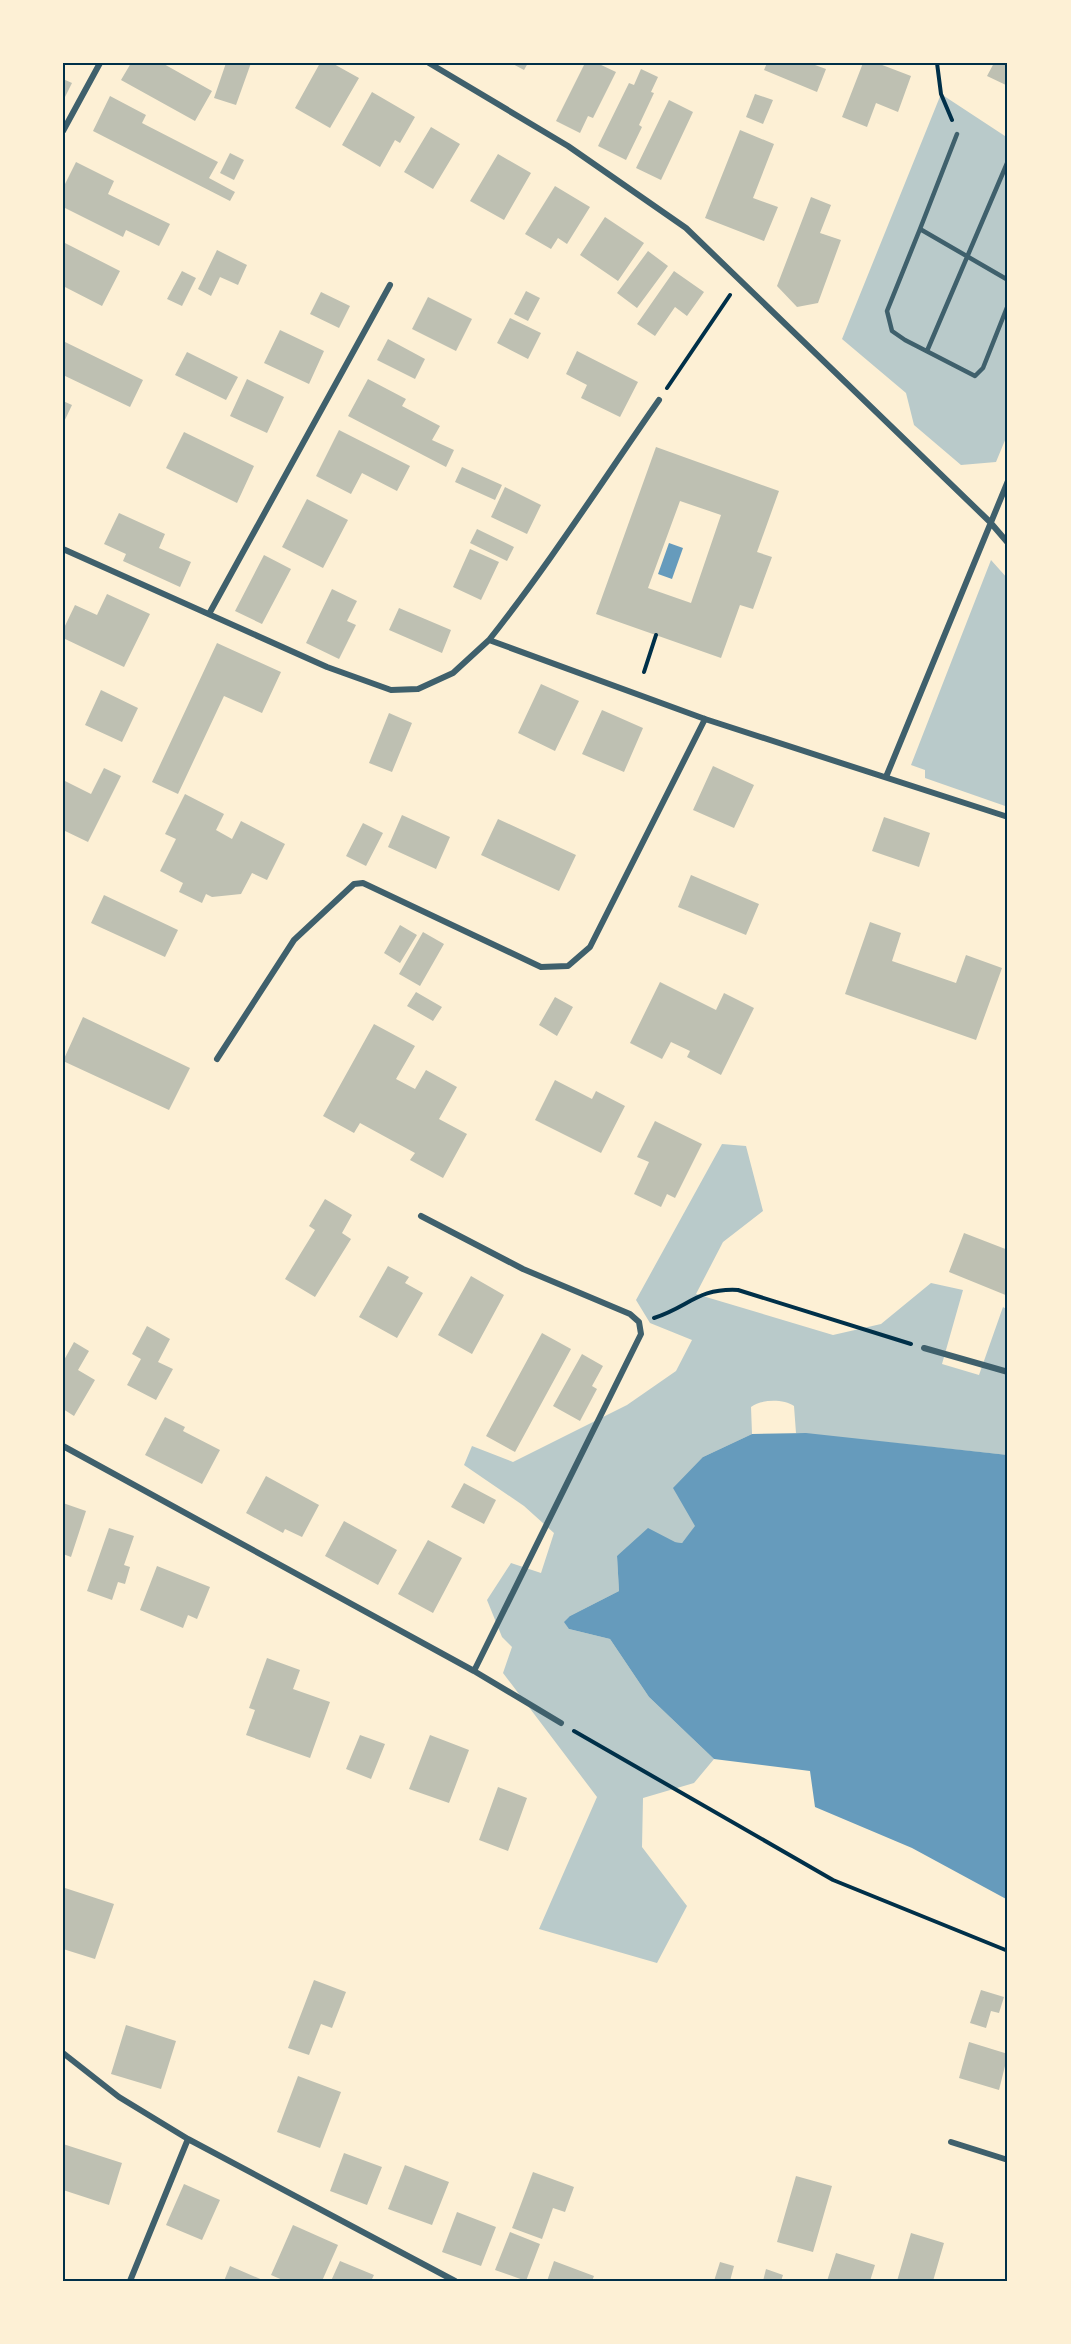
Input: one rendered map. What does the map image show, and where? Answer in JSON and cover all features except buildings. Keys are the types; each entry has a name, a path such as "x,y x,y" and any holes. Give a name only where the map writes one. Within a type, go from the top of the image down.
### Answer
{"street":[{"path":"63,131 100,63"},
{"path":"429,63 568,146 686,228 739,282 990,522 1008,543"},
{"path":"208,614 390,285"},
{"path":"63,549 327,667 391,690 418,689 453,673 489,640 518,604 659,400"},
{"path":"886,777 1008,481"},
{"path":"489,640 705,719 1008,817"},
{"path":"217,1059 294,940 354,884 363,883 541,967 568,966 590,947 705,719"},
{"path":"421,1216 523,1269 630,1314 639,1322 641,1334 474,1671"},
{"path":"924,1348 1008,1372"},
{"path":"63,1446 474,1671 561,1723"},
{"path":"63,2052 119,2097 188,2139 455,2281"},
{"path":"130,2281 188,2139"},
{"path":"951,2142 1008,2160"}],"lane":[{"path":"957,134 887,311 892,331 975,376 983,368 1008,306"},
{"path":"927,351 1008,160"},
{"path":"920,229 1008,280"}],"path":[{"path":"937,63 941,94 957,134"},
{"path":"659,400 739,282"},
{"path":"644,672 656,635"},
{"path":"639,1322 667,1314 705,1293 724,1289 738,1290 924,1348"},
{"path":"561,1723 833,1880 1008,1951"}],"shaded area":[{"path":"941,94 1008,138 1008,433 996,462 961,465 914,425 906,393 842,339"},
{"path":"991,560 1008,579 1008,807 925,778 925,770 911,765"},
{"path":"722,1144 746,1146 763,1211 723,1242 696,1294 833,1335 881,1324 931,1283 963,1290 942,1364 979,1375 1003,1307 1008,1310 1008,1455 796,1433 794,1406 779,1401 755,1404 751,1407 752,1434 703,1457 696,1526 682,1543 675,1542 617,1556 619,1591 570,1616 569,1629 610,1639 649,1697 714,1759 694,1783 643,1798 642,1847 687,1906 657,1963 539,1929 597,1797 503,1673 512,1647 502,1637 487,1600 511,1563 541,1573 554,1533 524,1506 464,1465 472,1446 513,1462 627,1405 676,1371 692,1340 650,1323 636,1300"}],"water":[{"path":"669,543 683,548 672,579 658,574"},
{"path":"806,1433 1008,1455 1008,1900 912,1848 815,1807 810,1771 714,1759 649,1697 610,1639 569,1629 564,1622 570,1616 619,1591 617,1556 648,1528 675,1542 682,1543 695,1526 673,1488 703,1457 752,1434"}]}
